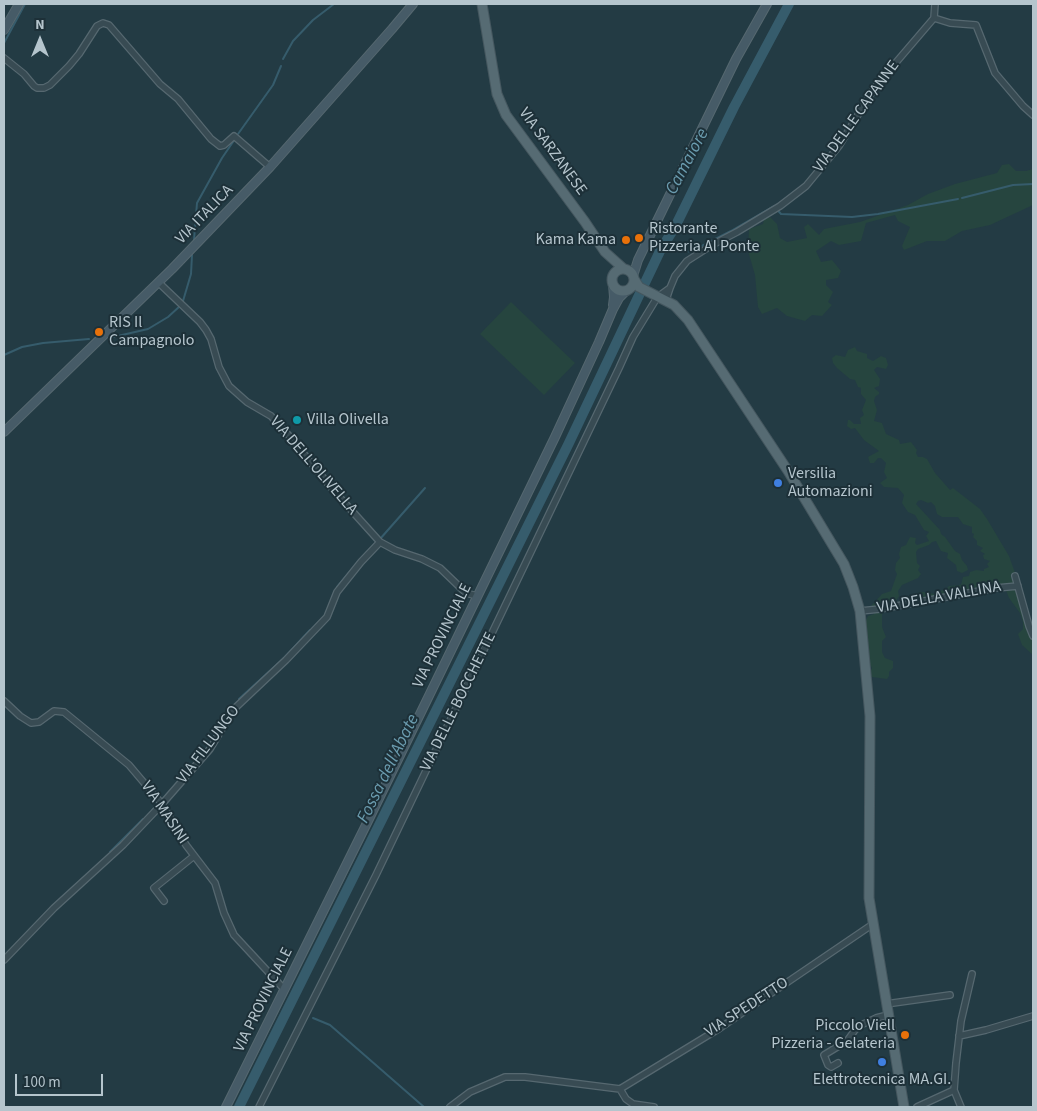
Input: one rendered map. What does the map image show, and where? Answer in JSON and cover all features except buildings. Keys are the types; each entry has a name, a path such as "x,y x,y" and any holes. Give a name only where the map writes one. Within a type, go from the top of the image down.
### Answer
{"main road":[{"path":"4,30 19,4"},
{"name":"VIA ITALICA","path":"4,432 158,282 270,167 413,4"},
{"name":"VIA SARZANESE","path":"482,4 497,94 503,110 605,252 630,280"},
{"name":"VIA PROVINCIALE","path":"612,309 630,280 736,59 767,4"},
{"name":"VIA SARZANESE","path":"605,252 613,281"},
{"path":"630,280 620,291 613,281 616,272 674,304 684,314 788,471 844,564 860,611 870,716 869,898 904,1107"},
{"name":"VIA PROVINCIALE","path":"226,1107 559,429 603,334 612,309 614,297 613,281"}],"street":[{"path":"935,4 934,18 950,23 976,24 996,73 1023,106 1033,115"},
{"name":"VIA DELLE CAPANNE","path":"660,297 670,288 687,261 780,206 806,186 839,146 876,88 934,18"},
{"path":"4,58 24,74 34,86 44,88 50,85 74,60 97,26 103,23 109,25 160,84 178,99 211,139 220,146 236,138 270,167"},
{"name":"VIA DELL'OLIVELLA","path":"158,282 206,330 211,339 219,367 229,386 247,402 261,408 271,416 380,542 440,568 466,593 477,596"},
{"name":"VIA DELLE BOCCHETTE","path":"259,1107 376,875 620,368 633,337 660,297"},
{"name":"VIA FILLUNGO","path":"4,960 61,901 123,845 162,804 210,749 234,709 286,660 327,617 337,592 380,542"},
{"name":"VIA DELLA VALLINA","path":"1015,576 1033,636"},
{"name":"VIA DELLA VALLINA","path":"860,611 1018,586"},
{"name":"VIA MASINI","path":"4,701 20,716 31,723 39,722 54,711 64,712 129,765 162,804 194,856 215,883 224,913 234,935 284,989"},
{"path":"164,901 154,888 194,856"},
{"name":"VIA SPEDETTO","path":"620,1089 720,1028 873,924"},
{"path":"961,1107 954,1090 961,1021 972,974"},
{"path":"886,1004 950,995"},
{"path":"838,1063 831,1067 828,1065 824,1055 847,1041 861,1025 888,1015"},
{"path":"959,1036 1033,1016"},
{"path":"450,1107 470,1092 505,1077 525,1077 620,1089 626,1099 633,1104 654,1107"},
{"path":"917,1107 954,1090"}],"green space":[{"path":"1009,164 1016,171 1033,169 1033,205 990,225 962,231 945,241 927,241 904,250 902,246 910,227 898,221 895,215 866,223 861,241 839,245 831,241 816,251 821,262 832,260 841,271 838,278 826,280 826,285 833,292 828,302 832,305 822,316 812,315 805,321 787,316 777,308 762,314 758,307 755,275 748,251 749,229 763,224 764,219 770,217 777,224 780,238 787,242 807,238 804,227 808,224 819,235 824,229 860,222 908,205 928,194 955,184 997,173 1002,165"},
{"path":"511,302 575,363 544,395 480,334"},
{"path":"855,347 857,351 867,354 867,358 873,361 881,356 886,358 888,365 886,369 877,367 874,370 880,379 879,386 874,388 879,394 875,397 874,401 877,410 874,421 882,423 886,434 899,440 900,444 911,442 917,450 918,457 927,459 935,473 950,490 953,488 980,509 987,519 1009,556 1018,581 1033,631 1033,655 1022,645 1018,634 1023,629 1023,622 1020,613 1009,598 1006,590 884,611 882,627 886,637 882,641 882,652 885,658 893,661 893,668 889,672 887,679 872,677 869,674 872,668 868,661 866,644 868,641 864,631 867,629 865,622 868,616 874,614 871,606 882,594 891,591 897,574 895,570 896,563 900,558 901,547 906,545 910,537 916,538 915,543 917,545 929,541 926,536 929,532 924,530 915,515 908,512 902,503 904,495 898,488 884,487 880,483 887,478 884,472 886,463 881,458 878,458 874,463 870,463 868,457 879,451 864,440 855,428 851,429 847,426 848,420 854,424 861,424 860,418 864,415 862,410 866,400 855,380 850,379 833,363 832,358 836,355 845,357 848,350","holes":["921,500 928,503 931,502 935,506 937,514 942,517 958,517 963,524 972,527 973,537 977,541 977,545 983,548 980,551 985,554 983,555 984,559 990,561 987,564 989,567 984,569 984,571 976,570 970,572 969,576 963,577 961,585 949,586 935,594 916,593 914,596 909,596 894,604 899,596 898,591 902,585 918,578 921,574 918,570 920,566 917,563 916,552 932,542 936,541 941,551 948,553 947,558 956,565 957,571 962,573 968,570 960,554 955,551 941,534 940,530 916,504"]}],"waterway":[{"path":"4,43 25,4"},
{"path":"283,59 293,41 313,20 334,4"},
{"name":"Fossa dell'Abate","path":"239,1107 568,445 661,249 675,227 734,107 789,4"},
{"path":"238,134 273,85 281,66"},
{"path":"194,240 197,203 235,139"},
{"path":"962,198 1013,185 1033,184"},
{"path":"667,242 690,252 774,206 781,214 852,217 958,199"},
{"path":"183,301 191,274 192,255"},
{"path":"109,338 148,329 168,317 180,306"},
{"path":"4,355 22,347 43,343 89,339"},
{"path":"380,539 425,488"},
{"path":"337,587 353,568"},
{"path":"239,699 284,658 310,630"},
{"path":"214,736 230,710"},
{"path":"203,753 211,742"},
{"path":"162,800 169,792"},
{"path":"151,812 158,803"},
{"path":"110,852 143,819"},
{"path":"313,1018 330,1025 424,1107"}],"place":[{"name":"Ristorante Pizzeria Al Ponte","path":"639,238"},
{"name":"Kama Kama","path":"626,240"},
{"name":"RIS Il Campagnolo","path":"99,332"},
{"name":"Villa Olivella","path":"297,420"},
{"name":"Versilia Automazioni","path":"778,483"},
{"name":"Piccolo Viell Pizzeria - Gelateria","path":"905,1035"},
{"name":"Elettrotecnica MA.GI.","path":"882,1062"}],"water label":[{"name":"Camaiore","path":"688,162"}]}
